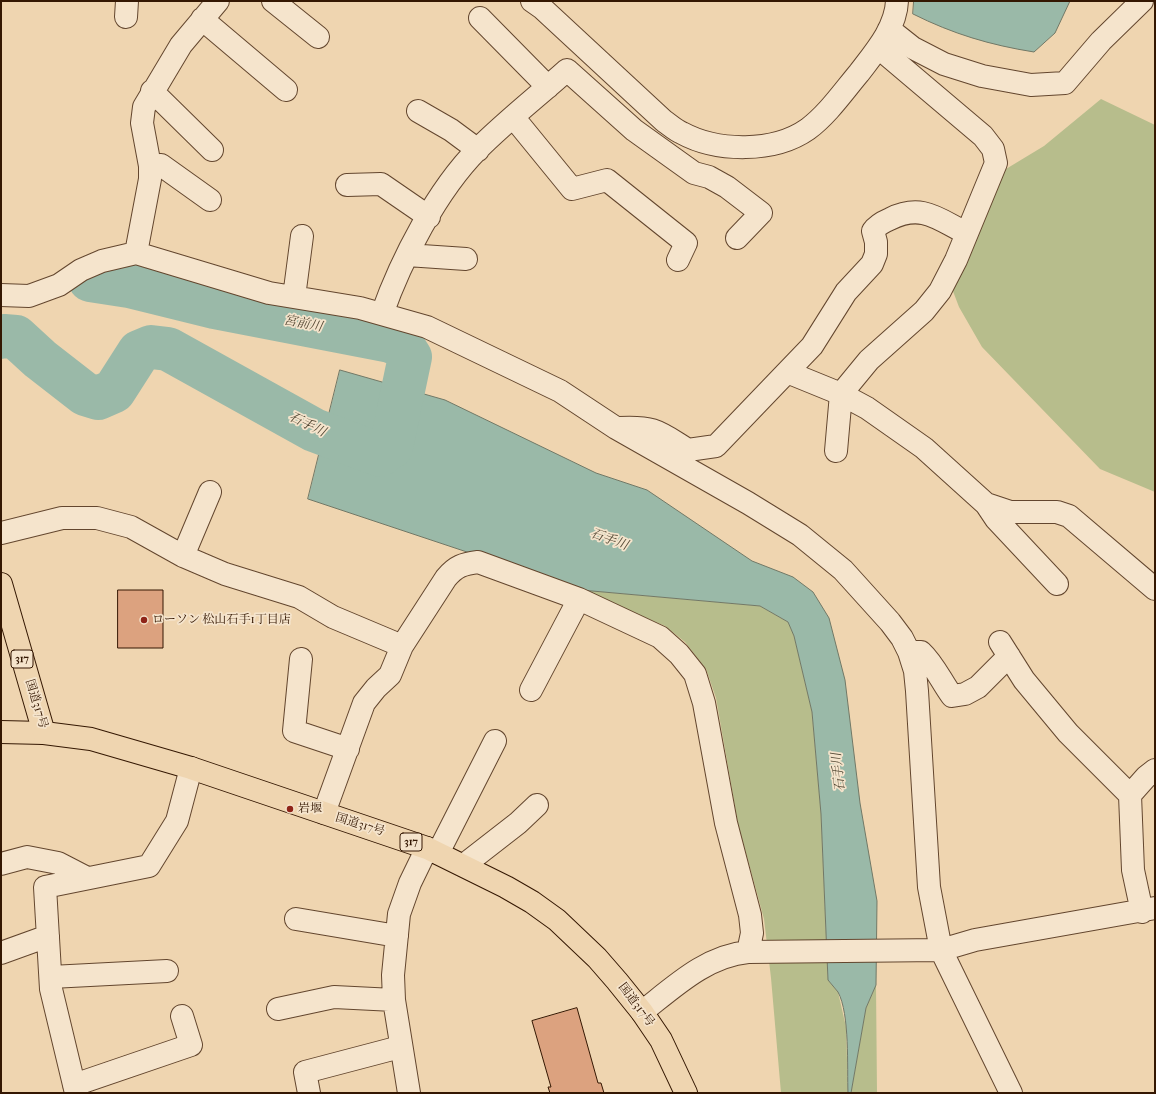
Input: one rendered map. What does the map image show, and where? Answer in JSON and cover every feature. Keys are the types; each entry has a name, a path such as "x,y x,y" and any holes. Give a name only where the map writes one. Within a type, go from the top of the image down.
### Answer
{"main road":[{"name":"国道317号","path":"1,584 44,733 91,740 191,768 432,850 464,865 532,902 557,920 597,958 642,1012 661,1040 686,1093"},
{"path":"1,732 44,733"}],"street":[{"path":"136,253 150,180 150,166 142,123 144,107 152,91 181,45 218,1"},
{"path":"273,1 318,37"},
{"path":"532,1 542,8 664,121 682,133 702,141 729,146 756,146 787,141 808,129 830,108 879,48 889,29 897,1"},
{"path":"889,29 913,48 944,64 982,76 1031,86 1064,83 1101,41 1142,1"},
{"path":"480,18 548,88"},
{"path":"202,19 286,90"},
{"path":"836,452 841,394 869,360 924,311 940,291 956,260 996,163 994,149 983,136 879,48"},
{"path":"382,314 392,284 407,255 449,184 478,150 567,70 634,130 694,173 709,177 727,187 761,213 737,238"},
{"path":"152,91 212,150"},
{"path":"418,111 451,130 478,150"},
{"path":"514,118 572,189 607,180 686,243 678,260"},
{"path":"150,166 161,165 210,200"},
{"path":"347,185 381,184 429,217"},
{"path":"616,428 641,427 656,430 688,450 716,446 812,346 846,292 872,264 876,254 876,242 873,231 877,226 899,214 912,211 925,213 966,233"},
{"path":"294,297 302,236"},
{"path":"1,295 29,296 59,285 81,270 102,261 136,253 269,293 360,308 427,327 560,391 616,428 748,503 800,535 843,570 890,622 902,638 909,652 915,671 917,691 929,887 941,950 1011,1093"},
{"path":"407,255 466,259"},
{"path":"787,372 841,394 868,408 924,448 986,504 996,519 1057,584"},
{"path":"183,556 210,492"},
{"path":"986,504 1010,512 1057,512 1069,516 1155,589"},
{"path":"1,533 62,518 97,518 131,527 183,556 225,574 298,597 334,616 402,646"},
{"path":"324,814 364,703 376,688 390,675 402,646 454,568 463,564 478,562 579,599 660,637 679,654 695,674 704,703 726,823 750,915 753,952"},
{"path":"531,690 579,599"},
{"path":"642,1012 699,969 732,953 941,950 975,940 1149,910 1133,870 1130,795 1068,733 1024,680 1005,649 978,687 965,694 952,696 941,682 930,661 921,652 909,652"},
{"path":"301,659 294,731 348,749"},
{"path":"409,1093 400,1047 394,1000 393,975 401,908 410,883 432,850 495,741"},
{"path":"182,1016 191,1045 75,1089 51,988 45,887 149,866 176,821 191,768"},
{"path":"1130,795 1146,777 1155,770"},
{"path":"464,865 518,823 538,805"},
{"path":"1,864 27,857 58,863 87,878"},
{"path":"296,919 397,936"},
{"path":"1,953 48,936"},
{"path":"51,977 167,971"},
{"path":"278,1009 334,997 394,1000"},
{"path":"309,1093 305,1072 400,1047"}],"green space":[{"path":"1101,99 1155,125 1155,492 1100,469 982,347 959,307 951,286 1001,172 1044,146"},
{"path":"581,590 760,606 788,622 794,636 812,712 821,814 828,980 838,992 846,1027 848,1093 781,1093 771,978 764,919 738,824 716,698 706,669 685,642 665,626"},
{"path":"876,985 877,1093 851,1093 866,1008"}],"water":[{"path":"914,1 1070,1 1055,33 1034,52 972,38 928,21 913,14"},
{"path":"340,370 445,400 596,473 647,490 752,561 793,577 813,592 829,618 845,680 860,803 877,901 876,985 866,1008 851,1093 848,1093 847,1041 842,1002 838,992 828,980 821,814 812,712 794,636 788,622 760,606 581,590 308,499"}],"building":[{"path":"118,590 163,590 163,648 118,648"},
{"path":"577,1008 598,1083 601,1083 604,1093 550,1093 548,1087 551,1087 532,1021"}],"waterway":[{"name":"宮前川","path":"90,280 129,286 214,307 390,341 403,346 410,357 391,447"},
{"name":"石手川","path":"1,337 16,337 40,359 85,394 98,398 114,391 139,352 151,347 168,349 314,430 380,455"}],"place":[{"name":"ローソン 松山石手1丁目店","path":"144,620"},
{"name":"岩堰","path":"290,809"}]}
